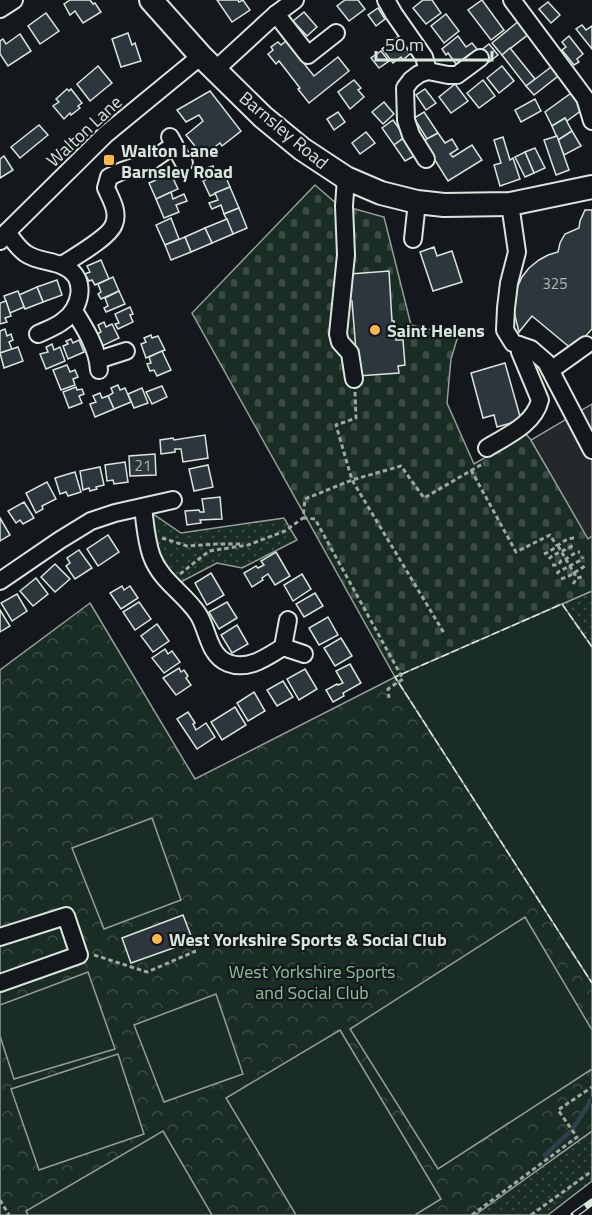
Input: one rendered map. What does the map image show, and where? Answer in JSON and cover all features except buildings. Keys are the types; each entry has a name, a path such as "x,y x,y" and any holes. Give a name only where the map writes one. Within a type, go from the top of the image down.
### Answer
{"main road":[{"name":"Barnsley Road","path":"151,0 208,63 278,130 346,178 381,193 417,202 444,205 510,204 592,187"}],"street":[{"path":"0,9 14,0"},
{"path":"386,0 424,57 428,71"},
{"path":"512,0 585,98 592,121"},
{"path":"283,6 308,55 336,33"},
{"name":"Walton Lane","path":"3,236 106,134 208,63 283,6"},
{"path":"426,159 411,135 406,120 405,88 419,74 428,71 457,75 480,58"},
{"path":"62,265 108,234 114,226 115,210 106,188 109,177 151,161 171,141 184,163"},
{"path":"346,178 344,206 346,255 338,334 340,342 350,353 354,379"},
{"path":"413,239 417,202"},
{"path":"510,204 517,252 509,283 506,330 513,343 531,349 546,362 592,450"},
{"path":"3,236 27,254 71,270 79,284 80,293 74,311 64,321 38,334"},
{"path":"74,311 83,325 99,365 126,351"},
{"path":"489,453 526,424 540,400 519,345"},
{"path":"550,370 586,345"},
{"path":"0,581 91,521 173,500"},
{"path":"143,507 152,556 160,572 187,599 199,615 213,651 227,663 243,666 259,662 283,647 288,620"},
{"path":"283,647 304,654"},
{"path":"0,937 66,916 79,955 0,983"}],"path":[{"path":"354,379 356,418 336,425 352,480 444,633"},
{"path":"303,518 305,500 352,480 401,466 424,498 471,470 489,453"},
{"path":"471,470 516,552 550,535 577,578"},
{"path":"168,581 209,551 248,545 285,531 303,518 315,519 403,679 388,688 389,698"},
{"path":"146,533 187,546 248,545"},
{"path":"544,554 557,546 572,543"},
{"path":"549,559 551,555 562,552 572,543"},
{"path":"559,571 581,558 572,543"},
{"path":"566,560 572,543"},
{"path":"552,565 558,565 561,561 566,560"},
{"path":"563,577 585,566"},
{"path":"573,584 577,578 582,577"},
{"path":"77,950 147,972 196,951"},
{"path":"472,1215 577,1137 558,1110 592,1087"},
{"path":"531,1215 592,1171"},
{"path":"0,1200 9,1215"}],"green space":[{"path":"315,185 337,204 384,217 411,325 458,336 451,359 447,403 474,464 526,434 588,538 592,536 592,591 395,677 192,313"},
{"path":"143,507 181,533 284,518 297,540 242,568 217,563 173,586 160,572"},
{"path":"592,591 592,647 562,604"},
{"name":"West Yorkshire Sports and Social Club","path":"90,603 195,779 395,677 592,983 592,1131 475,1215 0,1215 0,670"},
{"path":"562,604 592,647 592,983 395,677"},
{"path":"152,818 181,900 104,929 72,848"},
{"path":"525,917 592,1030 592,1069 438,1169 350,1029"},
{"path":"88,972 115,1049 14,1079 0,1036 0,1005"},
{"path":"216,994 243,1074 164,1102 134,1025"},
{"path":"340,1030 441,1199 415,1215 296,1215 226,1098"},
{"path":"118,1054 144,1134 39,1170 11,1089"},
{"path":"163,1131 212,1215 28,1215 26,1211"},
{"path":"592,1131 592,1181 548,1215 472,1215"}],"shaded area":[{"path":"592,404 592,536 588,539 531,440"}],"waterway":[{"path":"547,1159 545,1155 572,1130 592,1099"}],"railway":[{"path":"574,1215 592,1202"}],"fence":[{"path":"592,647 562,604 395,677 592,983"}],"place":[{"name":"Walton Lane Barnsley Road","path":"109,160"},
{"name":"Saint Helens","path":"375,330"},
{"name":"West Yorkshire Sports & Social Club","path":"157,939"}]}
